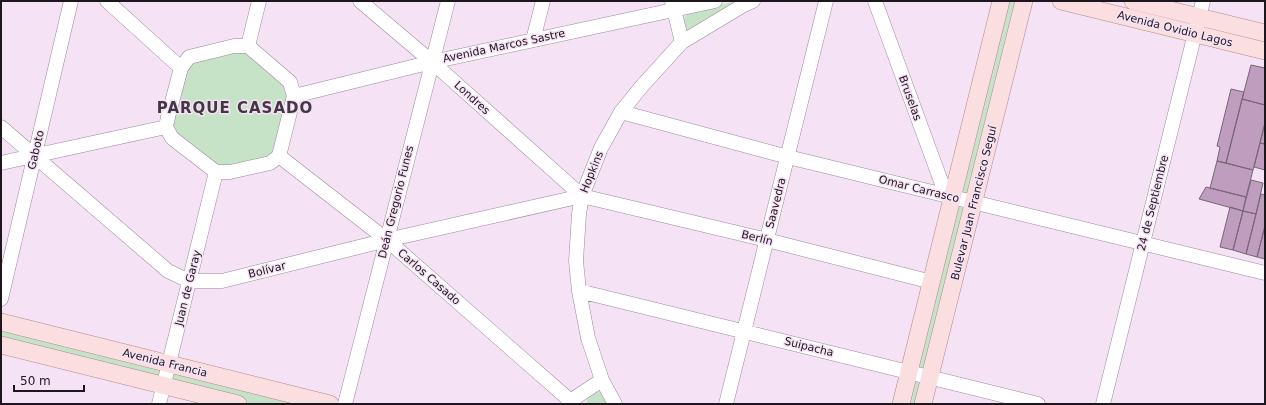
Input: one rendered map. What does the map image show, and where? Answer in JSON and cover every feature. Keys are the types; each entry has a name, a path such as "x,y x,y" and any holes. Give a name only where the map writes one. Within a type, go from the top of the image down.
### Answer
{"main road":[{"name":"Bulevar Juan Francisco Seguí","path":"902,404 932,282 950,196 1001,1"},
{"name":"Bulevar Juan Francisco Seguí","path":"923,404 1024,1"},
{"name":"Avenida Ovidio Lagos","path":"1061,1 1265,51"},
{"name":"Avenida Ovidio Lagos","path":"1133,1 1201,9 1265,33"},
{"name":"Avenida Francia","path":"1,322 330,404"},
{"name":"Avenida Francia","path":"1,345 230,403"}],"street":[{"name":"Gaboto","path":"1,299 71,1"},
{"path":"107,1 181,68"},
{"path":"248,46 259,1"},
{"name":"Londres","path":"360,1 432,62 582,196"},
{"name":"Deán Gregorio Funes","path":"345,404 448,1"},
{"path":"534,40 543,1"},
{"name":"Avenida Marcos Sastre","path":"294,96 432,62 534,40 673,5 715,1"},
{"name":"Hopkins","path":"615,404 602,380 588,338 579,291 576,261 579,214 582,196 601,148 621,112 642,86 682,42 753,1"},
{"name":"Saavedra","path":"726,404 826,1"},
{"name":"Bruselas","path":"875,1 950,196"},
{"path":"673,5 682,42"},
{"name":"24 de Septiembre","path":"1103,404 1201,9"},
{"path":"234,46 248,46 290,82 294,96 279,156 270,162 237,171 216,172 172,138 166,127 168,116 181,68 189,58 234,46"},
{"name":"Omar Carrasco","path":"621,112 788,157 1265,273"},
{"name":"Bolívar","path":"1,127 168,271 189,281 222,281 387,240 582,196"},
{"path":"1,163 166,127"},
{"name":"Carlos Casado","path":"279,156 387,240 571,403"},
{"name":"Juan de Garay","path":"159,404 216,172"},
{"name":"Berlín","path":"582,196 767,240 932,282"},
{"name":"Suipacha","path":"579,291 1038,404"},
{"path":"571,403 602,380"}],"green space":[{"path":"736,1 738,2 688,31 683,24 685,17 689,13"},
{"path":"1001,1 1024,1 923,404 901,404"},
{"path":"248,46 290,82 279,156 230,172 172,138 168,117 189,57"},
{"path":"1,322 330,404 238,404 1,345"},
{"path":"597,391 602,392 608,404 587,404 587,400 591,393"}],"building":[{"path":"1251,65 1265,68 1265,105 1242,99"},
{"path":"1231,89 1244,92 1226,163 1217,161 1220,147 1217,146"},
{"path":"1242,99 1265,105 1265,123 1253,170 1226,163"},
{"path":"1265,123 1265,144 1260,143"},
{"path":"1260,143 1265,144 1265,170 1254,167"},
{"path":"1217,161 1253,170 1246,197 1210,188"},
{"path":"1251,180 1263,183 1256,214 1243,211"},
{"path":"1206,187 1246,197 1243,211 1199,199"},
{"path":"1261,194 1265,195 1265,226 1257,257 1246,254"},
{"path":"1230,207 1243,211 1233,250 1220,247"},
{"path":"1243,211 1256,214 1246,254 1233,250"},
{"path":"1265,226 1265,259 1257,257"}],"district":[{"name":"PARQUE CASADO","path":"235,108"}]}
